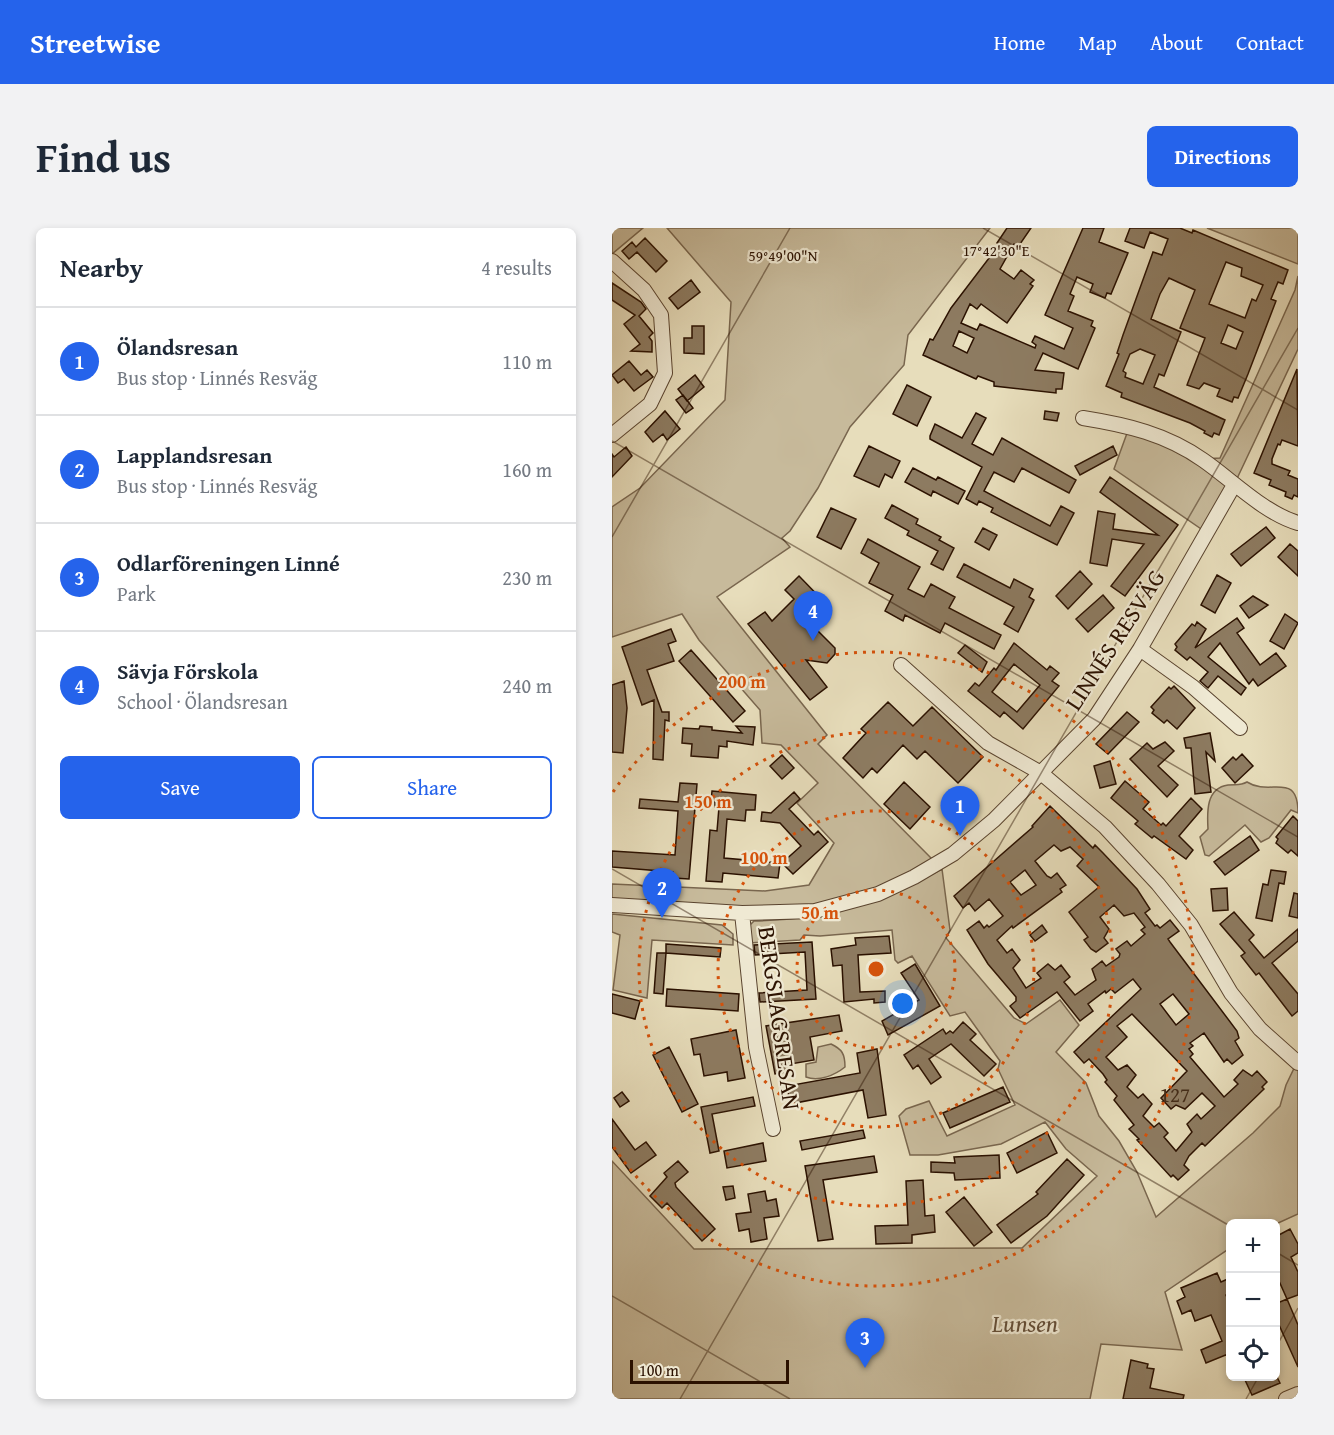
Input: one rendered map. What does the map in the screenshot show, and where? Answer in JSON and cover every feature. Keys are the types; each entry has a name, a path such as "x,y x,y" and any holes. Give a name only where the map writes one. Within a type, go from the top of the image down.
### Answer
{"street":[{"path":"612,261 644,290 661,315 665,373 650,404 612,435"},
{"path":"1083,418 1130,425 1165,438 1202,459 1234,485 1298,523"},
{"name":"LINNÉS RESVÄG","path":"612,905 742,913 815,911 878,894 914,877 953,854 994,820 1094,719 1140,649 1234,485"},
{"path":"1140,649 1193,687 1240,728"},
{"path":"901,665 988,743 1041,773 1105,827 1158,884 1191,925 1231,993 1260,1029 1297,1062"},
{"name":"BERGSLAGSRESAN","path":"742,913 756,1047 773,1129"},
{"path":"1286,1399 1298,1394"}],"green space":[{"path":"612,228 643,228 612,254"},
{"path":"667,228 990,228 908,335 904,365 850,427 818,488 790,531 782,538 790,547 717,597 827,735 818,744 934,861 886,886 799,909 612,901 612,884 765,891 809,885 834,843 797,803 818,783 781,745 762,743 760,710 699,640 682,614 612,637 612,507 640,488 725,400 731,302"},
{"path":"1207,228 1298,228 1298,264"},
{"path":"1298,276 1298,349 1234,485 1207,533 1114,469 1130,425 1202,459 1220,458 1295,290"},
{"path":"1247,782 1256,786 1288,788 1297,800 1298,813 1291,810 1269,838 1261,842 1245,825 1209,856 1205,855 1200,837 1208,829 1208,808 1212,796 1221,787"},
{"name":"Lunsen","path":"942,869 950,930 946,938 1014,1018 1026,1024 1060,1000 1079,1025 1056,1052 1086,1083 1099,1116 1119,1141 1137,1172 1156,1217 1253,1133 1280,1106 1286,1085 1298,1060 1298,1214 1280,1222 1280,1219 1226,1219 1226,1251 1165,1292 1182,1350 1101,1344 1090,1399 612,1399 612,1161 694,1249 1022,1248 1097,1176 1066,1149 1045,1122 1001,1144 938,1155 910,1155 899,1116 906,1109 929,1101 947,1136 1015,1105 998,1069 1000,1061 965,1012 950,1016 912,956 898,963 895,960 892,930 820,936 804,935 800,940 749,943 749,926 754,921 806,917 851,908"},
{"path":"612,914 722,925 733,934 733,945 652,940 647,998 613,990 620,935 612,932"},
{"path":"831,1044 842,1052 845,1067 827,1077 816,1079 806,1077 806,1064 816,1062 818,1047"}],"building":[{"path":"1007,228 1031,228 1018,247 1014,244 1000,269 1014,279 1021,270 1034,280 1030,284 1033,286 1007,323 981,304 977,309 970,304 961,323 977,330 980,324 1035,348 1036,345 1032,342 1035,336 1064,349 1073,328 1045,315 1083,228 1104,228 1099,242 1128,253 1111,294 1107,293 1105,298 1090,292 1093,284 1077,277 1070,294 1074,296 1068,311 1093,321 1091,326 1095,328 1078,369 1043,353 1035,370 1064,373 1062,389 1056,389 1056,393 994,386 994,382 978,376 976,379 923,355 930,339 933,340 951,308 999,245 997,243","holes":["959,331 974,338 967,353 953,346"]},
{"path":"1130,228 1180,228 1192,233 1193,230 1288,270 1283,284 1278,282 1271,299 1276,301 1238,398 1234,397 1232,402 1217,396 1220,389 1204,383 1199,389 1187,385 1205,338 1180,328 1195,290 1169,278 1160,294 1151,319 1181,332 1164,376 1159,374 1154,387 1225,420 1219,435 1214,433 1212,437 1190,423 1121,397 1122,393 1106,386 1153,252 1162,255 1168,239 1150,232 1144,248 1125,241","holes":["1226,262 1242,268 1241,276 1263,285 1256,301 1252,299 1245,318 1209,304","1228,325 1243,332 1236,349 1221,343","1140,349 1155,355 1143,384 1125,377 1126,373 1123,371 1130,354"]},
{"path":"645,238 667,261 656,272 637,252 629,259 622,251 632,242 636,247"},
{"path":"691,280 700,292 678,309 669,298"},
{"path":"612,283 641,302 646,309 639,316 653,333 649,337 652,341 652,352 631,351 640,344 624,324 635,315 612,300"},
{"path":"692,326 704,326 704,354 684,353 684,338 692,338"},
{"path":"629,361 641,375 647,370 653,377 634,391 624,379 618,383 612,375"},
{"path":"1297,369 1298,446 1282,440 1272,459 1272,464 1290,471 1288,475 1298,479 1298,497 1294,495 1292,499 1285,496 1286,492 1269,485 1271,480 1254,473"},
{"path":"695,375 704,387 687,401 678,389"},
{"path":"907,385 931,397 917,426 893,414"},
{"path":"683,395 693,408 686,413 676,400"},
{"path":"665,411 680,429 667,440 663,434 653,442 645,432"},
{"path":"1045,411 1059,413 1057,421 1044,419"},
{"path":"976,413 986,418 972,444 993,455 1002,438 1076,480 1069,493 1022,468 1014,482 994,472 984,491 1050,526 1061,506 1074,513 1057,545 991,512 993,508 979,501 977,505 966,499 982,467 930,439 930,436 935,424 962,438"},
{"path":"869,446 900,461 892,478 885,474 879,487 854,476"},
{"path":"1113,446 1117,455 1080,475 1075,466"},
{"path":"626,447 632,456 612,477 612,454 614,457"},
{"path":"913,468 936,480 938,477 965,491 958,504 933,491 931,496 905,482"},
{"path":"1110,477 1178,525 1125,596 1111,586 1144,544 1112,539 1107,566 1090,563 1098,511 1115,514 1113,529 1158,535 1100,492"},
{"path":"892,505 918,519 916,524 941,537 939,540 954,548 943,570 931,564 938,551 907,535 909,531 885,518"},
{"path":"831,508 856,519 841,549 817,537"},
{"path":"1266,527 1275,538 1241,566 1231,554"},
{"path":"983,528 997,535 989,550 975,542"},
{"path":"868,539 920,567 908,589 924,597 931,584 955,597 949,608 1001,635 994,649 945,623 940,633 905,615 903,621 885,611 893,595 869,583 879,563 861,553"},
{"path":"1290,544 1298,551 1298,576 1278,557"},
{"path":"964,564 1010,588 1014,579 1033,589 1029,597 1034,600 1018,632 1004,624 1014,607 957,577"},
{"path":"1080,571 1092,584 1068,609 1056,596"},
{"path":"1217,575 1231,583 1215,613 1201,605"},
{"path":"799,576 830,608 812,625 835,648 835,654 827,663 806,660 827,687 810,700 748,624 765,612 772,621 794,599 785,590"},
{"path":"1103,595 1114,608 1088,632 1076,619"},
{"path":"1253,596 1268,605 1249,618 1240,606"},
{"path":"1285,614 1298,623 1284,649 1270,641"},
{"path":"1237,618 1244,628 1237,633 1260,665 1276,653 1286,666 1258,686 1253,679 1249,684 1220,643 1208,657 1246,688 1241,695 1218,676 1208,688 1200,681 1208,672 1190,657 1187,660 1175,650 1177,647 1175,644 1192,624 1195,626 1197,622 1206,629 1195,648"},
{"path":"671,629 676,641 668,644 674,661 647,670 662,712 669,712 669,721 665,720 663,760 653,759 654,700 642,705 622,647"},
{"path":"1014,643 1047,670 1050,666 1059,673 1052,681 1059,686 1023,729 1004,712 1000,717 968,691 975,683 979,686 994,668 996,670","holes":["1014,664 1040,685 1017,712 992,692"]},
{"path":"965,645 987,662 982,672 958,653"},
{"path":"691,650 745,711 733,722 679,661"},
{"path":"624,681 627,708 623,753 612,752 612,685"},
{"path":"1174,686 1195,708 1177,729 1167,720 1164,723 1152,713 1154,710 1151,707 1169,687 1171,689"},
{"path":"888,702 913,726 932,707 983,757 958,783 925,751 917,759 903,745 877,773 872,768 863,778 843,758 866,733 861,729"},
{"path":"1127,712 1139,722 1108,754 1096,744"},
{"path":"700,726 712,727 712,730 742,733 736,726 755,727 753,745 727,741 727,747 719,746 718,758 691,756 692,744 682,743 683,728 699,729"},
{"path":"1210,733 1215,761 1206,752 1211,792 1195,794 1191,748 1186,748 1184,738"},
{"path":"1165,742 1174,751 1158,766 1178,785 1167,797 1130,759 1147,743 1153,749"},
{"path":"1242,754 1253,766 1235,783 1222,768 1233,757 1236,760"},
{"path":"782,755 794,768 782,779 770,766"},
{"path":"1110,761 1116,784 1100,788 1094,766"},
{"path":"1125,781 1149,802 1143,809 1161,825 1163,823 1166,826 1191,798 1202,809 1179,836 1193,850 1186,859 1154,836 1152,838 1135,824 1138,821 1111,798"},
{"path":"904,782 930,807 910,829 884,804"},
{"path":"680,783 697,784 689,879 673,878 673,872 612,867 612,851 675,855 678,811 639,808 640,799 678,802"},
{"path":"712,791 756,795 755,810 746,810 745,821 727,819 724,858 780,863 778,878 723,873 722,882 706,881 710,830 717,831 719,807 715,807 715,802 711,801"},
{"path":"794,792 800,799 789,809 814,835 818,831 828,842 793,874 782,863 801,846 780,823 761,821 762,812 771,813"},
{"path":"1050,806 1093,848 1095,845 1137,889 1150,909 1145,913 1155,926 1160,928 1170,920 1179,931 1168,939 1237,1031 1239,1038 1235,1041 1243,1055 1232,1064 1227,1059 1224,1062 1204,1033 1190,1043 1193,1046 1189,1049 1193,1054 1190,1057 1224,1097 1238,1084 1234,1080 1243,1070 1252,1076 1257,1071 1267,1082 1262,1087 1264,1089 1205,1146 1202,1143 1189,1156 1184,1165 1189,1170 1178,1180 1173,1175 1171,1177 1129,1129 1134,1125 1114,1100 1117,1096 1105,1082 1107,1080 1103,1074 1089,1059 1084,1063 1074,1052 1141,989 1133,979 1115,993 1111,989 1106,993 1105,991 1088,1004 1093,1011 1080,1021 1057,992 1020,1018 1010,1006 1016,1001 1016,997 988,964 967,930 979,921 984,928 987,925 989,927 1003,916 989,899 975,911 969,903 963,908 954,896 1032,826","holes":["1054,845 1061,851 1070,847 1083,859 1077,866 1099,887 1069,912 1088,937 1084,940 1091,949 1096,952 1108,943 1104,938 1109,929 1100,917 1114,905 1124,916 1134,913 1145,927 1141,930 1145,934 1131,946 1127,941 1116,949 1120,954 1119,957 1106,966 1102,961 1092,969 1096,980 1075,995 1064,982 1070,977 1061,965 1055,970 1048,964 1037,973 1041,978 1026,988 1013,968 1020,960 1012,949 1007,953 997,940 1012,926 1013,928 1062,892 1060,889 1066,885 1057,873 1051,878 1047,876 1035,861","1025,870 1036,885 1021,895 1010,882","1173,994 1189,1014 1176,1025 1160,1004","1132,1014 1187,1071 1161,1098 1171,1109 1176,1105 1185,1109 1202,1093 1215,1106 1201,1119 1197,1114 1187,1124 1192,1132 1176,1151 1164,1137 1168,1133 1159,1123 1154,1127 1143,1116 1152,1104 1143,1094 1138,1098 1127,1087 1136,1075 1127,1065 1118,1070 1106,1057 1127,1037 1117,1026"]},
{"path":"1293,816 1298,821 1298,856 1291,850 1288,853 1276,843 1278,839 1276,837"},
{"path":"1250,836 1259,850 1225,875 1214,862"},
{"path":"1271,870 1286,872 1284,884 1279,883 1272,921 1256,918 1263,884 1268,885"},
{"path":"1227,888 1228,910 1213,911 1211,889"},
{"path":"1294,893 1298,894 1298,918 1289,916"},
{"path":"1234,912 1254,935 1249,940 1264,958 1298,929 1298,941 1272,963 1298,994 1298,1011 1292,1016 1259,973 1256,975 1241,956 1245,953 1220,924"},
{"path":"1042,925 1047,932 1035,941 1030,935"},
{"path":"889,936 891,953 858,955 860,992 885,991 885,1002 874,1003 874,999 844,1002 842,965 833,966 831,949 856,945 855,938"},
{"path":"812,942 816,999 760,1002 759,993 807,990 805,952 755,955 754,945"},
{"path":"666,944 721,948 720,957 666,953"},
{"path":"657,953 666,953 663,994 654,993"},
{"path":"915,964 940,1006 888,1035 882,1021 919,1000 901,973"},
{"path":"667,989 739,994 738,1011 666,1006"},
{"path":"612,994 640,1001 635,1019 612,1013"},
{"path":"839,1015 842,1031 810,1037 814,1060 790,1064 792,1071 775,1074 766,1026"},
{"path":"963,1022 976,1034 970,1040 996,1064 984,1076 951,1044 929,1059 941,1077 931,1084 918,1065 913,1069 904,1055 943,1029 946,1034 950,1031 953,1033"},
{"path":"736,1030 745,1078 728,1081 727,1072 704,1076 700,1054 694,1055 691,1039"},
{"path":"669,1047 698,1104 682,1112 653,1055"},
{"path":"877,1049 886,1115 868,1118 863,1090 790,1104 787,1086 860,1073 857,1053"},
{"path":"1003,1087 1010,1102 950,1128 943,1113"},
{"path":"622,1092 629,1101 620,1107 614,1098"},
{"path":"753,1097 755,1106 712,1114 719,1151 710,1153 701,1107"},
{"path":"612,1119 635,1150 646,1142 656,1155 631,1173 612,1147"},
{"path":"863,1130 865,1138 802,1150 800,1141"},
{"path":"1047,1132 1057,1153 1017,1173 1007,1153"},
{"path":"763,1143 766,1161 727,1168 724,1151"},
{"path":"999,1155 1000,1178 955,1180 954,1173 931,1172 931,1162 955,1163 954,1157"},
{"path":"874,1156 877,1172 823,1180 833,1239 818,1241 805,1166"},
{"path":"1067,1159 1084,1175 1047,1216 1011,1243 997,1225 1038,1194 1036,1192"},
{"path":"678,1161 688,1172 675,1183 676,1187 715,1229 702,1241 667,1203 662,1208 650,1196 667,1177 664,1173"},
{"path":"923,1180 925,1216 934,1215 935,1232 912,1235 912,1243 876,1244 875,1226 908,1225 906,1181"},
{"path":"733,1186 735,1198 726,1200 723,1187"},
{"path":"765,1191 767,1201 776,1199 779,1216 764,1218 767,1239 751,1242 749,1229 739,1231 736,1214 751,1212 748,1194"},
{"path":"964,1197 992,1232 974,1246 946,1212"},
{"path":"1290,1229 1298,1244 1298,1253 1291,1257 1298,1272 1298,1295 1287,1299 1280,1283 1280,1234"},
{"path":"1217,1273 1221,1282 1226,1280 1226,1355 1206,1363 1201,1350 1222,1341 1211,1315 1195,1321 1191,1310 1182,1314 1177,1301 1185,1297 1181,1288"},
{"path":"1287,1299 1298,1325 1298,1367 1280,1327 1280,1302"},
{"path":"1131,1360 1148,1364 1147,1368 1154,1369 1150,1388 1184,1395 1183,1399 1123,1399"},
{"path":"1245,1381 1279,1381 1280,1383 1252,1395"}],"place":[{"name":"Sävja Förskola","path":"813,641"},
{"name":"Ölandsresan","path":"960,836"},
{"name":"Lapplandsresan","path":"662,918"},
{"name":"Odlarföreningen Linné","path":"865,1368"}]}
